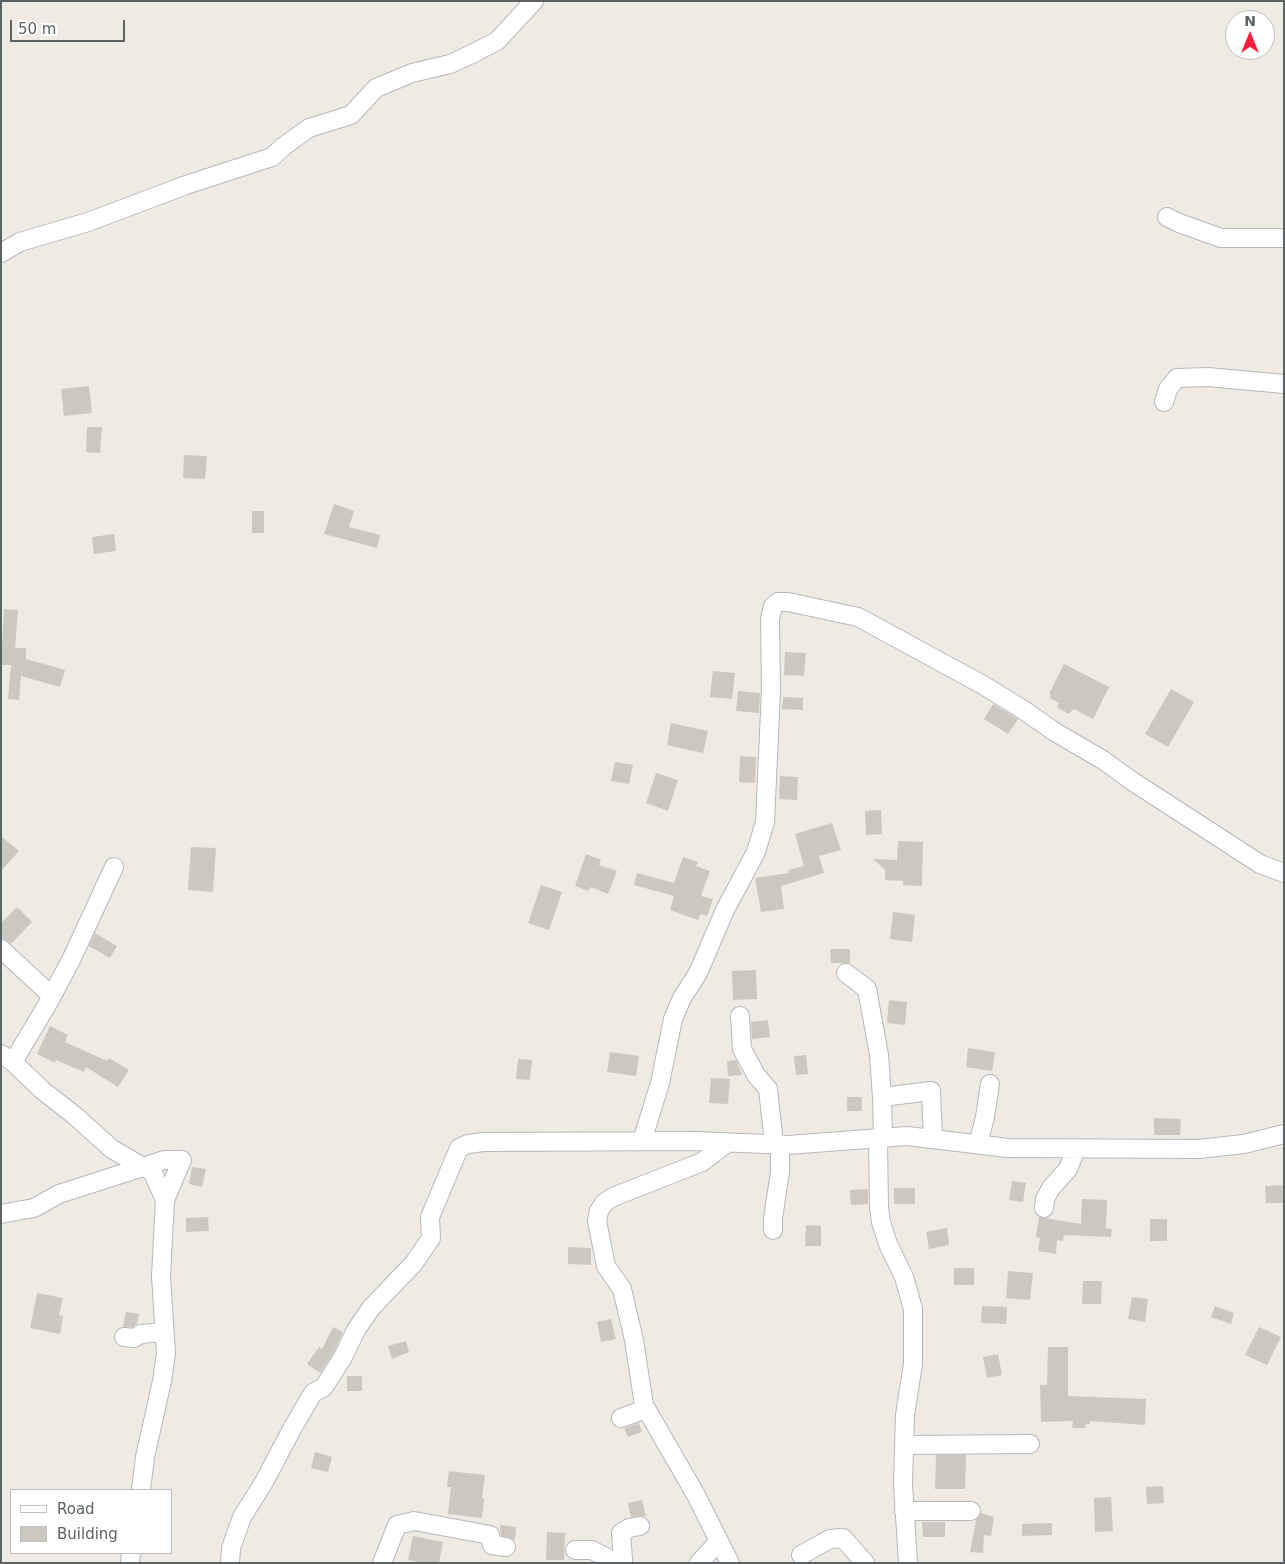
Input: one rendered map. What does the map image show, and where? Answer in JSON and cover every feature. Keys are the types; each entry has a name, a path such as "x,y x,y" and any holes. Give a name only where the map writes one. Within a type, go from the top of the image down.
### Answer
{"street":[{"path":"1,253 20,242 88,222 186,185 272,157 309,128 351,115 376,88 412,73 450,64 497,41 534,1"},
{"path":"1167,217 1221,238 1284,238"},
{"path":"1164,402 1168,389 1177,378 1208,377 1284,384"},
{"path":"642,1141 660,1083 673,1019 682,998 698,973 725,910 756,852 765,822 771,690 770,619 773,606 778,602 788,602 858,617 1014,704 1260,864 1284,873"},
{"path":"114,867 72,958 52,996 7,1058 112,1149 152,1171 164,1200"},
{"path":"1,949 52,996"},
{"path":"846,973 867,990 879,1055 882,1097 879,1208 881,1222 888,1244 904,1277 914,1309 913,1364 905,1415 903,1484 908,1563"},
{"path":"740,1016 742,1049 756,1075 768,1089 777,1145 780,1172 773,1230"},
{"path":"978,1144 985,1117 990,1084"},
{"path":"882,1097 931,1091 933,1139"},
{"path":"230,1563 231,1548 242,1517 264,1482 292,1427 313,1393 324,1387 343,1357 356,1330 371,1308 414,1264 431,1238 430,1217 459,1148 468,1144 483,1142 642,1141 777,1145 906,1136 1008,1148 1198,1149 1244,1144 1284,1134"},
{"path":"727,1143 702,1162 613,1197 604,1203 599,1211 597,1221 606,1266 622,1289 634,1340 644,1405 696,1495 730,1563"},
{"path":"1044,1208 1045,1199 1051,1188 1068,1169 1076,1149"},
{"path":"1,1214 34,1208 59,1194 164,1160 182,1160 164,1200 161,1276 166,1353 162,1381 145,1457 141,1489"},
{"path":"124,1337 134,1338 141,1334 164,1332"},
{"path":"621,1418 646,1409"},
{"path":"904,1445 1030,1444"},
{"path":"904,1511 971,1511"},
{"path":"382,1563 397,1525 414,1521 490,1535 492,1545 506,1547"},
{"path":"575,1550 592,1550 611,1560 623,1561 622,1533 629,1528 640,1526"},
{"path":"801,1555 830,1539 843,1538 865,1563"},
{"path":"699,1563 719,1541"}],"building":[{"path":"89,386 92,413 64,416 61,389"},
{"path":"87,427 102,427 100,453 86,452"},
{"path":"184,455 207,456 205,479 183,478"},
{"path":"334,504 354,511 349,527 380,535 377,548 324,534"},
{"path":"252,511 264,511 264,533 252,533"},
{"path":"114,534 116,551 94,554 92,537"},
{"path":"4,609 18,610 15,648 26,648 26,659 65,670 60,687 21,676 19,700 8,699 11,665 1,665"},
{"path":"785,652 806,653 804,676 784,675"},
{"path":"1064,664 1109,687 1093,719 1074,709 1068,714 1057,707 1059,703 1050,698 1051,695 1049,694"},
{"path":"713,671 735,673 732,699 710,697"},
{"path":"1171,689 1194,702 1168,747 1145,734"},
{"path":"738,691 760,693 759,713 736,711"},
{"path":"783,697 803,698 803,710 782,709"},
{"path":"993,704 1018,719 1008,734 984,719"},
{"path":"671,723 708,731 703,753 667,745"},
{"path":"740,756 756,757 755,783 739,782"},
{"path":"615,762 633,765 629,784 611,781"},
{"path":"656,773 678,780 668,811 646,803"},
{"path":"780,776 798,777 797,800 779,799"},
{"path":"881,810 882,834 866,835 865,811"},
{"path":"832,823 841,850 819,856 824,873 781,886 784,909 761,912 755,878 789,873 788,870 804,866 795,834"},
{"path":"1,836 19,851 1,871"},
{"path":"898,841 923,842 922,886 903,885 903,881 885,880 885,870 873,859 897,860"},
{"path":"191,847 216,848 213,892 188,890"},
{"path":"586,854 601,860 599,865 617,871 608,894 591,887 588,891 575,886"},
{"path":"683,857 698,862 696,866 710,871 701,896 713,899 707,916 700,914 698,920 670,910 674,896 634,885 637,873 674,883"},
{"path":"541,885 562,892 549,930 528,923"},
{"path":"17,907 32,922 11,944 1,938 1,923"},
{"path":"893,912 915,915 912,942 890,939"},
{"path":"95,933 117,946 110,958 89,946"},
{"path":"830,949 850,949 850,963 831,963"},
{"path":"756,970 757,999 733,1000 732,971"},
{"path":"889,1000 907,1002 905,1025 887,1023"},
{"path":"768,1020 770,1037 752,1039 751,1022"},
{"path":"50,1026 68,1035 65,1042 107,1061 109,1058 129,1070 118,1087 86,1067 84,1072 56,1060 55,1063 37,1054"},
{"path":"968,1048 995,1052 992,1071 966,1067"},
{"path":"610,1052 639,1056 636,1076 607,1072"},
{"path":"806,1055 808,1074 796,1075 794,1056"},
{"path":"518,1059 532,1060 530,1080 516,1079"},
{"path":"736,1060 742,1075 728,1076 727,1061"},
{"path":"711,1078 730,1079 728,1104 709,1103"},
{"path":"847,1097 862,1097 862,1111 847,1111"},
{"path":"1154,1118 1181,1119 1180,1135 1154,1135"},
{"path":"192,1167 206,1169 202,1187 189,1184"},
{"path":"1012,1181 1026,1183 1023,1202 1009,1200"},
{"path":"1284,1185 1284,1203 1266,1203 1265,1186"},
{"path":"894,1188 915,1188 915,1204 894,1204"},
{"path":"868,1189 868,1204 851,1205 850,1190"},
{"path":"1082,1199 1107,1200 1106,1228 1112,1229 1111,1237 1064,1235 1063,1241 1057,1240 1056,1254 1038,1251 1040,1238 1036,1237 1039,1217 1081,1224"},
{"path":"208,1217 209,1231 186,1232 186,1218"},
{"path":"1150,1219 1167,1219 1167,1241 1150,1241"},
{"path":"806,1225 821,1226 821,1246 805,1246"},
{"path":"947,1228 949,1245 929,1249 926,1232"},
{"path":"568,1247 591,1248 591,1265 568,1264"},
{"path":"954,1268 974,1268 974,1285 954,1285"},
{"path":"1008,1271 1033,1273 1030,1300 1006,1298"},
{"path":"1083,1281 1102,1281 1101,1304 1082,1304"},
{"path":"37,1293 63,1298 59,1315 63,1316 60,1334 30,1328"},
{"path":"1132,1297 1148,1299 1145,1322 1128,1319"},
{"path":"982,1306 1007,1307 1006,1324 981,1323"},
{"path":"1215,1306 1234,1313 1231,1324 1211,1317"},
{"path":"126,1312 139,1314 137,1324 132,1327 123,1327"},
{"path":"611,1319 616,1339 601,1342 597,1322"},
{"path":"333,1327 343,1332 334,1352 320,1373 307,1364 319,1347 322,1349"},
{"path":"1259,1327 1281,1337 1267,1365 1245,1355"},
{"path":"406,1341 409,1352 392,1359 388,1346"},
{"path":"1048,1347 1068,1347 1068,1396 1146,1399 1145,1425 1090,1421 1090,1424 1086,1424 1085,1428 1072,1428 1073,1421 1041,1422 1040,1385 1047,1385"},
{"path":"998,1354 1002,1375 987,1378 983,1357"},
{"path":"347,1376 362,1376 362,1391 347,1391"},
{"path":"639,1423 642,1432 628,1437 624,1428"},
{"path":"315,1452 332,1457 328,1472 311,1468"},
{"path":"936,1455 966,1455 965,1489 935,1489"},
{"path":"449,1471 485,1475 482,1518 448,1514 451,1487 447,1487"},
{"path":"1163,1486 1164,1503 1147,1504 1146,1487"},
{"path":"1111,1497 1113,1531 1095,1532 1094,1498"},
{"path":"642,1500 646,1516 631,1517 628,1503"},
{"path":"981,1513 994,1517 991,1536 984,1535 983,1553 970,1552 976,1520"},
{"path":"922,1522 945,1522 945,1537 923,1537"},
{"path":"1052,1523 1052,1535 1022,1536 1022,1524"},
{"path":"500,1525 516,1527 515,1540 501,1536"},
{"path":"547,1532 565,1533 564,1560 546,1560"},
{"path":"413,1536 443,1542 439,1563 408,1560"}]}
